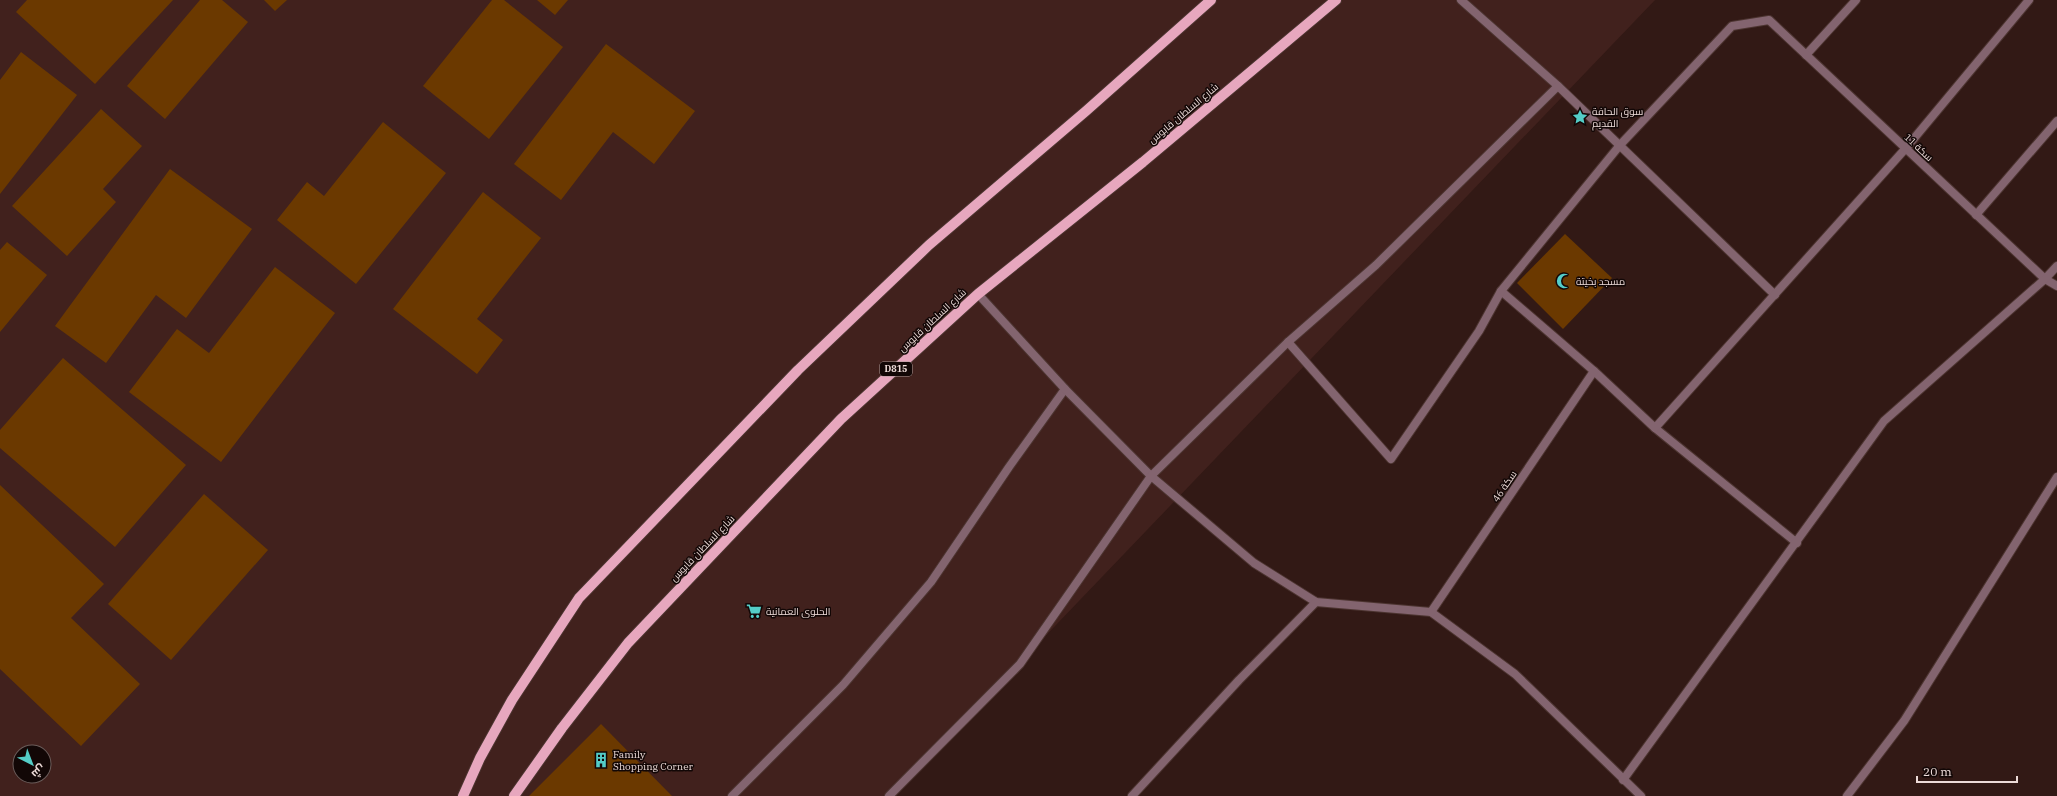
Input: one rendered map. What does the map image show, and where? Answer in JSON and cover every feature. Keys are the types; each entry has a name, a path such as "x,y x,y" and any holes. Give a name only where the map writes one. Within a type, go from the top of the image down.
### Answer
{"main road":[{"path":"463,796 480,758 512,700 579,598 798,370 929,245 1086,111 1211,0"},
{"name":"شارع السلطان قابوس","path":"514,796 562,728 628,643 841,419 978,294 1143,162 1336,0"}],"street":[{"path":"1461,0 1558,86 1775,295"},
{"path":"1806,55 1856,0"},
{"path":"1655,428 1906,148 2029,0"},
{"name":"سكة 11","path":"1620,145 1732,26 1769,20 2045,279 2057,286"},
{"path":"889,796 1020,664 1152,476 1288,342 1376,265 1558,86"},
{"path":"1976,215 2057,121"},
{"path":"1288,342 1391,459 1479,331 1501,291 1620,145"},
{"path":"1623,780 1797,543 1884,421 2045,279 2057,266"},
{"path":"1501,291 1594,371 1655,428 1797,543"},
{"path":"978,294 1066,389 1152,476 1254,564 1316,602 1431,612 1515,674 1641,796"},
{"name":"سكة 46","path":"1431,612 1594,371"},
{"path":"732,796 843,685 931,582 1009,467 1066,389"},
{"path":"1847,796 1904,721 2057,477"},
{"path":"1132,796 1239,680 1316,602"}],"shaded area":[{"path":"0,0 1655,0 892,796 0,796"}],"building":[{"path":"27,0 173,0 95,84 16,12"},
{"path":"200,0 222,0 248,22 165,119 127,86"},
{"path":"264,0 287,0 275,11"},
{"path":"492,0 504,0 563,47 489,139 423,86"},
{"path":"537,0 568,0 555,15"},
{"path":"606,44 695,111 654,164 613,132 561,200 514,164"},
{"path":"21,52 77,95 0,194 0,80"},
{"path":"101,109 142,146 103,189 116,202 67,256 12,206"},
{"path":"383,122 446,173 356,284 277,220 307,182 324,196"},
{"path":"170,169 252,229 186,318 156,295 106,363 55,326"},
{"path":"483,192 541,238 477,319 503,340 477,374 393,309"},
{"name":"مسجد بخيتة","path":"1565,234 1612,278 1563,329 1517,283"},
{"path":"7,242 47,275 0,332 0,250"},
{"path":"275,267 335,313 221,462 129,392 177,329 209,353"},
{"path":"63,358 186,465 115,547 0,448 0,430"},
{"path":"0,485 104,584 71,618 140,684 81,746 0,669"},
{"path":"204,494 268,550 171,660 108,604"},
{"name":"Family Shopping Corner","path":"601,724 672,796 529,796"}],"place":[{"name":"سوق الحافة القديم","path":"1580,117"},
{"name":"مسجد بخيتة","path":"1564,281"},
{"name":"الحلوى العمانية","path":"754,611"},
{"name":"Family Shopping Corner","path":"601,760"}]}
